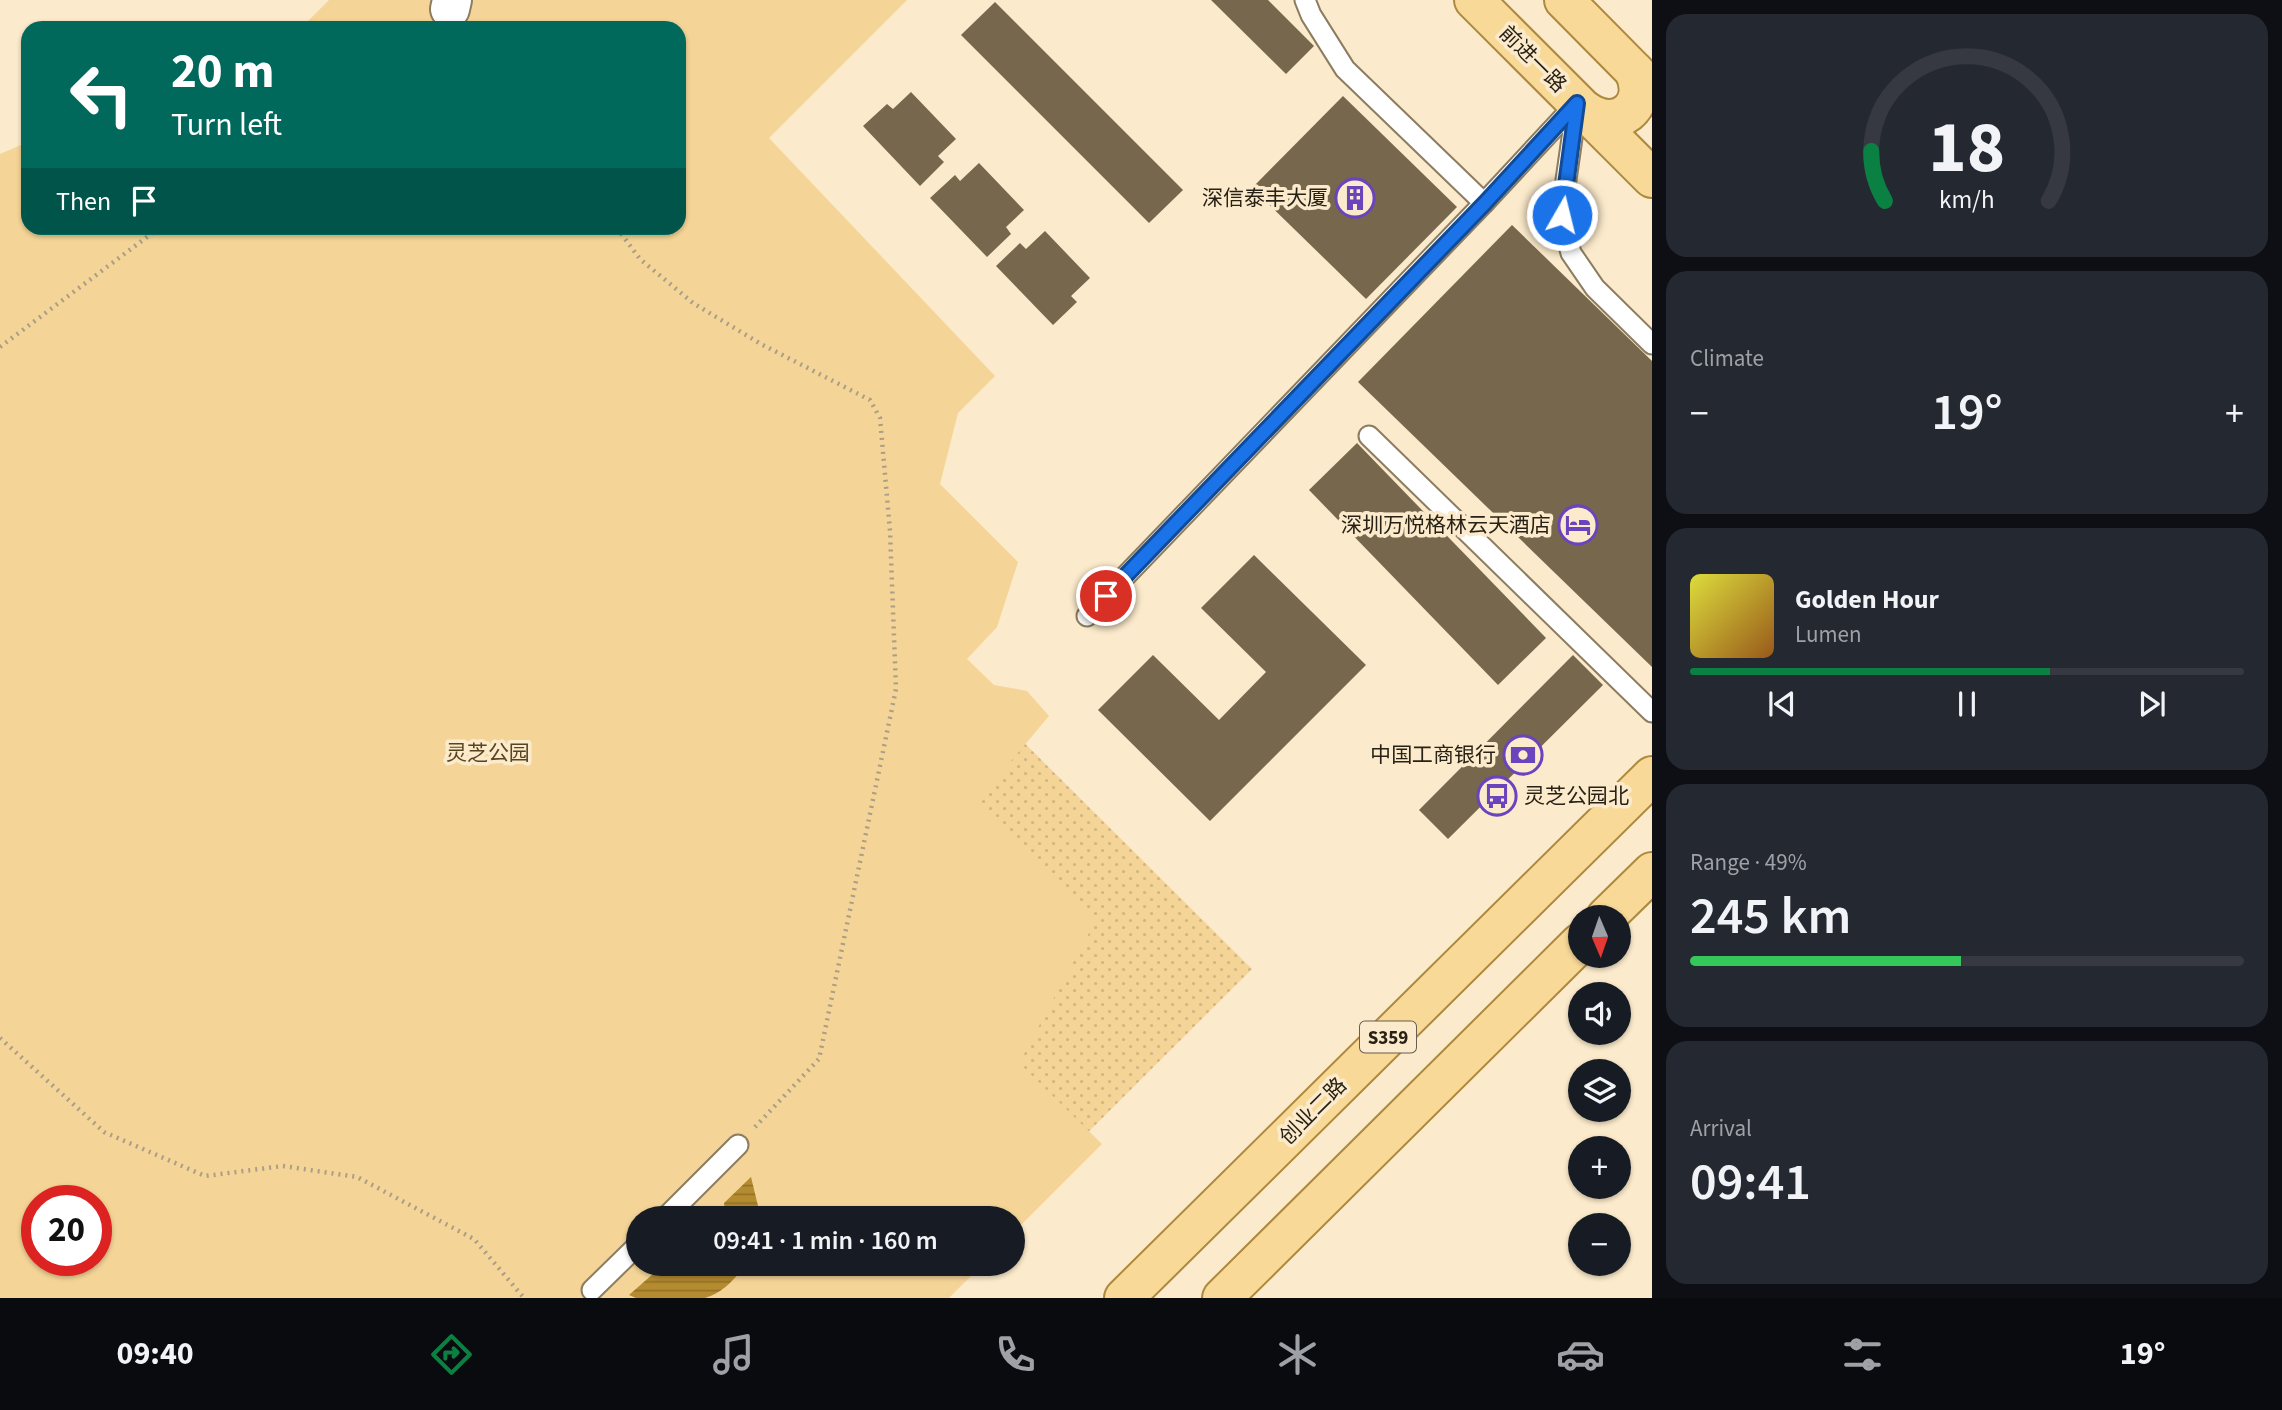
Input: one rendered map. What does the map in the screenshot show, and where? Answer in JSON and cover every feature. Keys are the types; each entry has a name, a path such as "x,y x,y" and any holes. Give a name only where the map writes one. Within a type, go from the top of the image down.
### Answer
{"main road":[{"name":"前进一路","path":"1474,0 1652,178"},
{"path":"1564,0 1643,80 1637,100 1624,116 1603,119 1581,107"},
{"name":"创业二路","path":"1124,1298 1652,776"},
{"path":"1618,905 1652,872"},
{"path":"1222,1298 1568,955"}],"lane":[{"path":"1305,0 1311,15 1345,69 1485,203"},
{"path":"1087,616 1581,107"},
{"path":"1581,107 1562,215 1571,253 1595,288 1652,344"},
{"path":"1368,436 1652,712"},
{"path":"677,1206 738,1145"},
{"path":"592,1290 626,1257"}],"path":[{"path":"0,347 150,235"},
{"path":"622,235 639,259 693,303 761,344 870,400 880,418 890,531 896,689 819,1059 738,1145"},
{"path":"0,1038 104,1132 205,1176 283,1166 357,1177 474,1239 524,1298"}],"green space":[{"name":"灵芝公园","path":"329,0 907,0 769,138 995,376 958,413 940,484 1018,562 997,627 967,659 994,685 1027,691 1049,716 975,804 1097,918 1019,1063 1102,1144 1025,1221 1025,1206 626,1206 626,1276 971,1276 949,1298 0,1298 0,154 21,145 21,235 686,235 686,21 308,21"},
{"path":"964,683 1252,969 1014,1206 969,1206"}],"shaded area":[{"path":"751,1177 758,1206 724,1206 724,1203"},
{"path":"651,1276 736,1276 717,1293 705,1298 636,1298 629,1295"}],"building":[{"path":"1211,0 1268,0 1314,46 1286,74"},
{"path":"995,2 1183,190 1149,223 961,35"},
{"path":"911,92 956,139 938,156 944,162 920,186 863,126 887,104 893,109"},
{"name":"深信泰丰大厦","path":"1343,96 1457,207 1366,299 1252,188"},
{"path":"979,163 1024,210 1006,227 1011,234 987,257 930,198 955,175 960,181"},
{"name":"深圳万悦格林云天酒店","path":"1512,225 1652,361 1652,667 1358,382"},
{"path":"1045,231 1090,278 1071,296 1077,302 1053,325 996,266 1020,243 1026,249"},
{"path":"1357,443 1546,638 1498,685 1309,490"},
{"path":"1254,555 1366,665 1210,821 1098,710 1153,655 1219,720 1266,672 1201,608"},
{"path":"1573,655 1603,685 1448,839 1419,810"}],"place":[{"name":"深信泰丰大厦","path":"1355,198"},
{"name":"深圳万悦格林云天酒店","path":"1578,525"},
{"name":"中国工商银行","path":"1523,755"},
{"name":"灵芝公园北","path":"1497,796"}],"route":[{"path":"1106,596 1485,203 1577,103 1562,215"}]}
